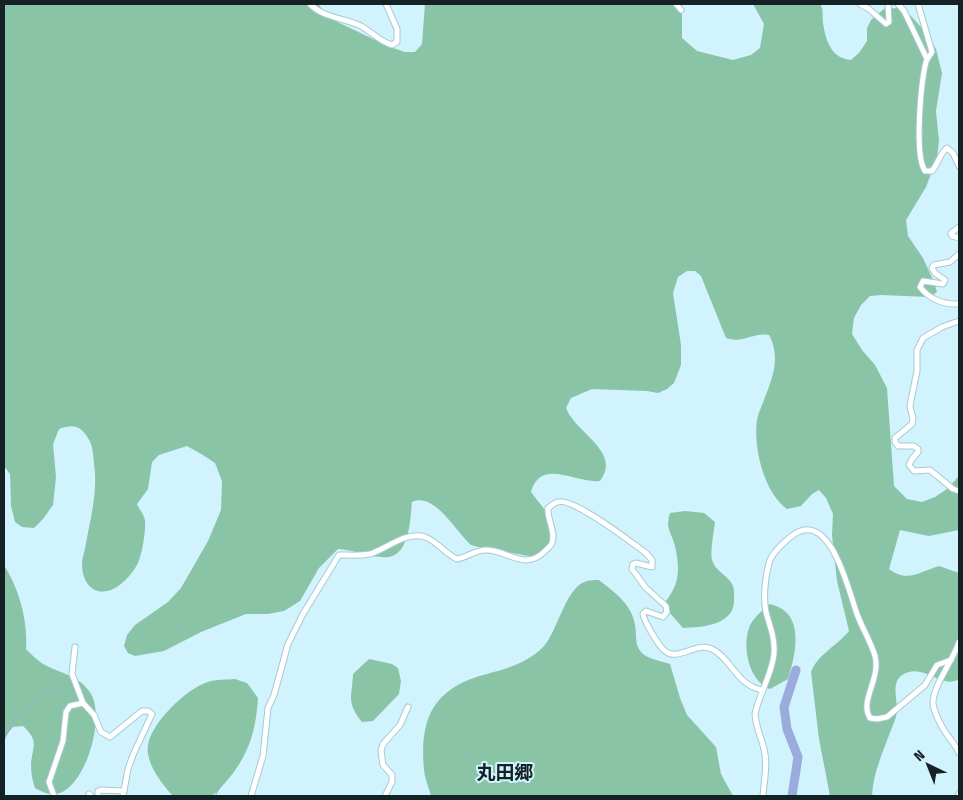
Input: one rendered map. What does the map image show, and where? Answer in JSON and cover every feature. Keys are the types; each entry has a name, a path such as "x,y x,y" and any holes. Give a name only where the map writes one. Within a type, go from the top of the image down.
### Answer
{"street":[{"path":"310,4 314,8 335,18 363,27 387,44 392,45 397,42 398,35 386,4"},
{"path":"676,4 681,10"},
{"path":"860,4 869,9 886,24 889,22 888,4"},
{"path":"898,4 904,11 927,59"},
{"path":"918,4 932,52 927,59 923,82 920,125 921,161 925,171 932,171 947,148 953,153 959,166"},
{"path":"959,228 951,233 952,236 959,238"},
{"path":"959,254 950,262 934,265 932,268 935,273 945,280 943,284 923,282 920,287 927,295 946,304 959,304"},
{"path":"959,321 942,327 923,338 917,350 917,371 910,407 914,418 912,424 895,438 898,446 914,446 918,449 909,465 914,471 930,470 952,489 959,491"},
{"path":"251,796 263,756 268,708 274,695 288,644 303,614 339,555 368,554 395,542 416,536 424,537 434,542 457,559 484,550 493,550 522,560 532,560 538,558 552,543 553,534 548,508 558,502 565,502 579,507 646,553 652,560 652,567 636,563 633,564 632,569 646,588 666,606 667,611 663,617 646,611 642,614 645,623 664,651 672,654 681,654 702,646 712,649 748,686 762,690"},
{"path":"763,796 766,764 755,714 774,655 773,632 764,602 769,564 772,556 794,535 802,530 820,534 832,548 842,569 876,665 876,675 866,706 870,718 887,717 925,685 938,665 951,660"},
{"path":"959,642 933,703 941,724 959,753"},
{"path":"75,647 72,674 84,703 94,714 101,732 110,737 142,711 148,711 152,714 133,755 124,793 101,790 98,791 98,796"},
{"path":"54,796 49,782 63,741 66,712 70,706 84,703"},
{"path":"385,796 392,782 392,776 383,764 381,752 383,744 400,725 408,707"}],"green space":[{"path":"4,4 318,4 331,19 390,47 405,52 415,52 422,44 425,4 680,4 682,7 682,38 697,51 733,60 751,55 760,48 764,24 753,4 820,4 824,30 831,48 844,59 851,60 859,53 867,41 867,28 871,20 884,9 898,8 911,16 936,49 942,73 936,111 939,141 937,158 926,187 906,220 908,236 923,258 937,292 930,297 870,296 861,305 854,318 852,334 862,350 875,365 887,388 894,486 907,499 922,502 935,497 947,489 959,476 959,530 929,536 900,530 889,569 908,576 939,566 959,573 959,679 953,681 941,680 915,671 902,675 898,679 896,684 897,714 876,771 872,796 830,796 819,739 811,672 818,660 849,631 837,581 832,535 833,514 826,498 819,490 812,494 801,506 787,509 772,492 762,469 756,431 758,416 774,370 775,352 773,344 769,335 758,335 738,340 726,338 701,276 695,271 687,271 678,277 673,293 681,345 681,365 674,383 658,393 592,389 571,398 566,408 571,417 602,452 605,470 600,481 551,474 543,476 536,482 531,492 550,517 556,534 555,542 550,550 540,558 471,545 444,514 428,502 420,500 412,502 407,538 398,553 391,557 338,549 319,568 300,601 284,611 268,614 246,614 201,632 164,651 135,656 128,653 124,646 127,635 135,625 168,602 181,588 208,541 221,510 222,481 215,463 187,446 159,455 152,462 148,489 137,504 145,519 144,536 138,563 131,574 120,585 107,591 93,589 84,578 82,560 93,503 95,473 91,444 82,430 72,426 59,429 53,444 56,477 53,505 43,519 34,528 22,527 15,522 11,506 10,474 4,466"},
{"path":"685,511 704,513 715,522 712,560 732,584 734,603 732,611 721,621 706,626 683,628 669,612 666,601 674,588 678,575 675,546 668,527 670,513"},
{"path":"4,565 18,594 24,616 26,649 43,664 79,681 89,691 94,701 96,715 95,730 86,762 70,787 57,794 47,793 35,788 31,766 34,743 28,731 23,726 13,727 4,738"},
{"path":"599,580 622,599 630,611 635,625 637,645 641,652 650,658 670,664 687,715 716,747 721,774 733,796 431,796 425,773 424,735 434,707 442,696 454,687 469,680 517,664 538,652 549,639 573,591 587,581"},
{"path":"769,604 781,608 789,615 795,634 794,657 788,679 770,689 763,685 752,672 746,645 750,625"},
{"path":"369,659 392,664 398,668 401,681 399,694 373,721 362,722 354,709 351,699 353,674"},
{"path":"235,679 247,683 258,698 253,733 240,764 211,796 173,796 159,779 149,759 148,745 151,736 163,717 190,691 211,681"}],"waterway":[{"path":"792,796 798,757 787,729 784,707 796,670"},
{"path":"4,740 14,719 26,710 39,696 57,687"},
{"path":"215,796 222,784"}],"district":[{"name":"丸田郷","path":"505,772"}]}
